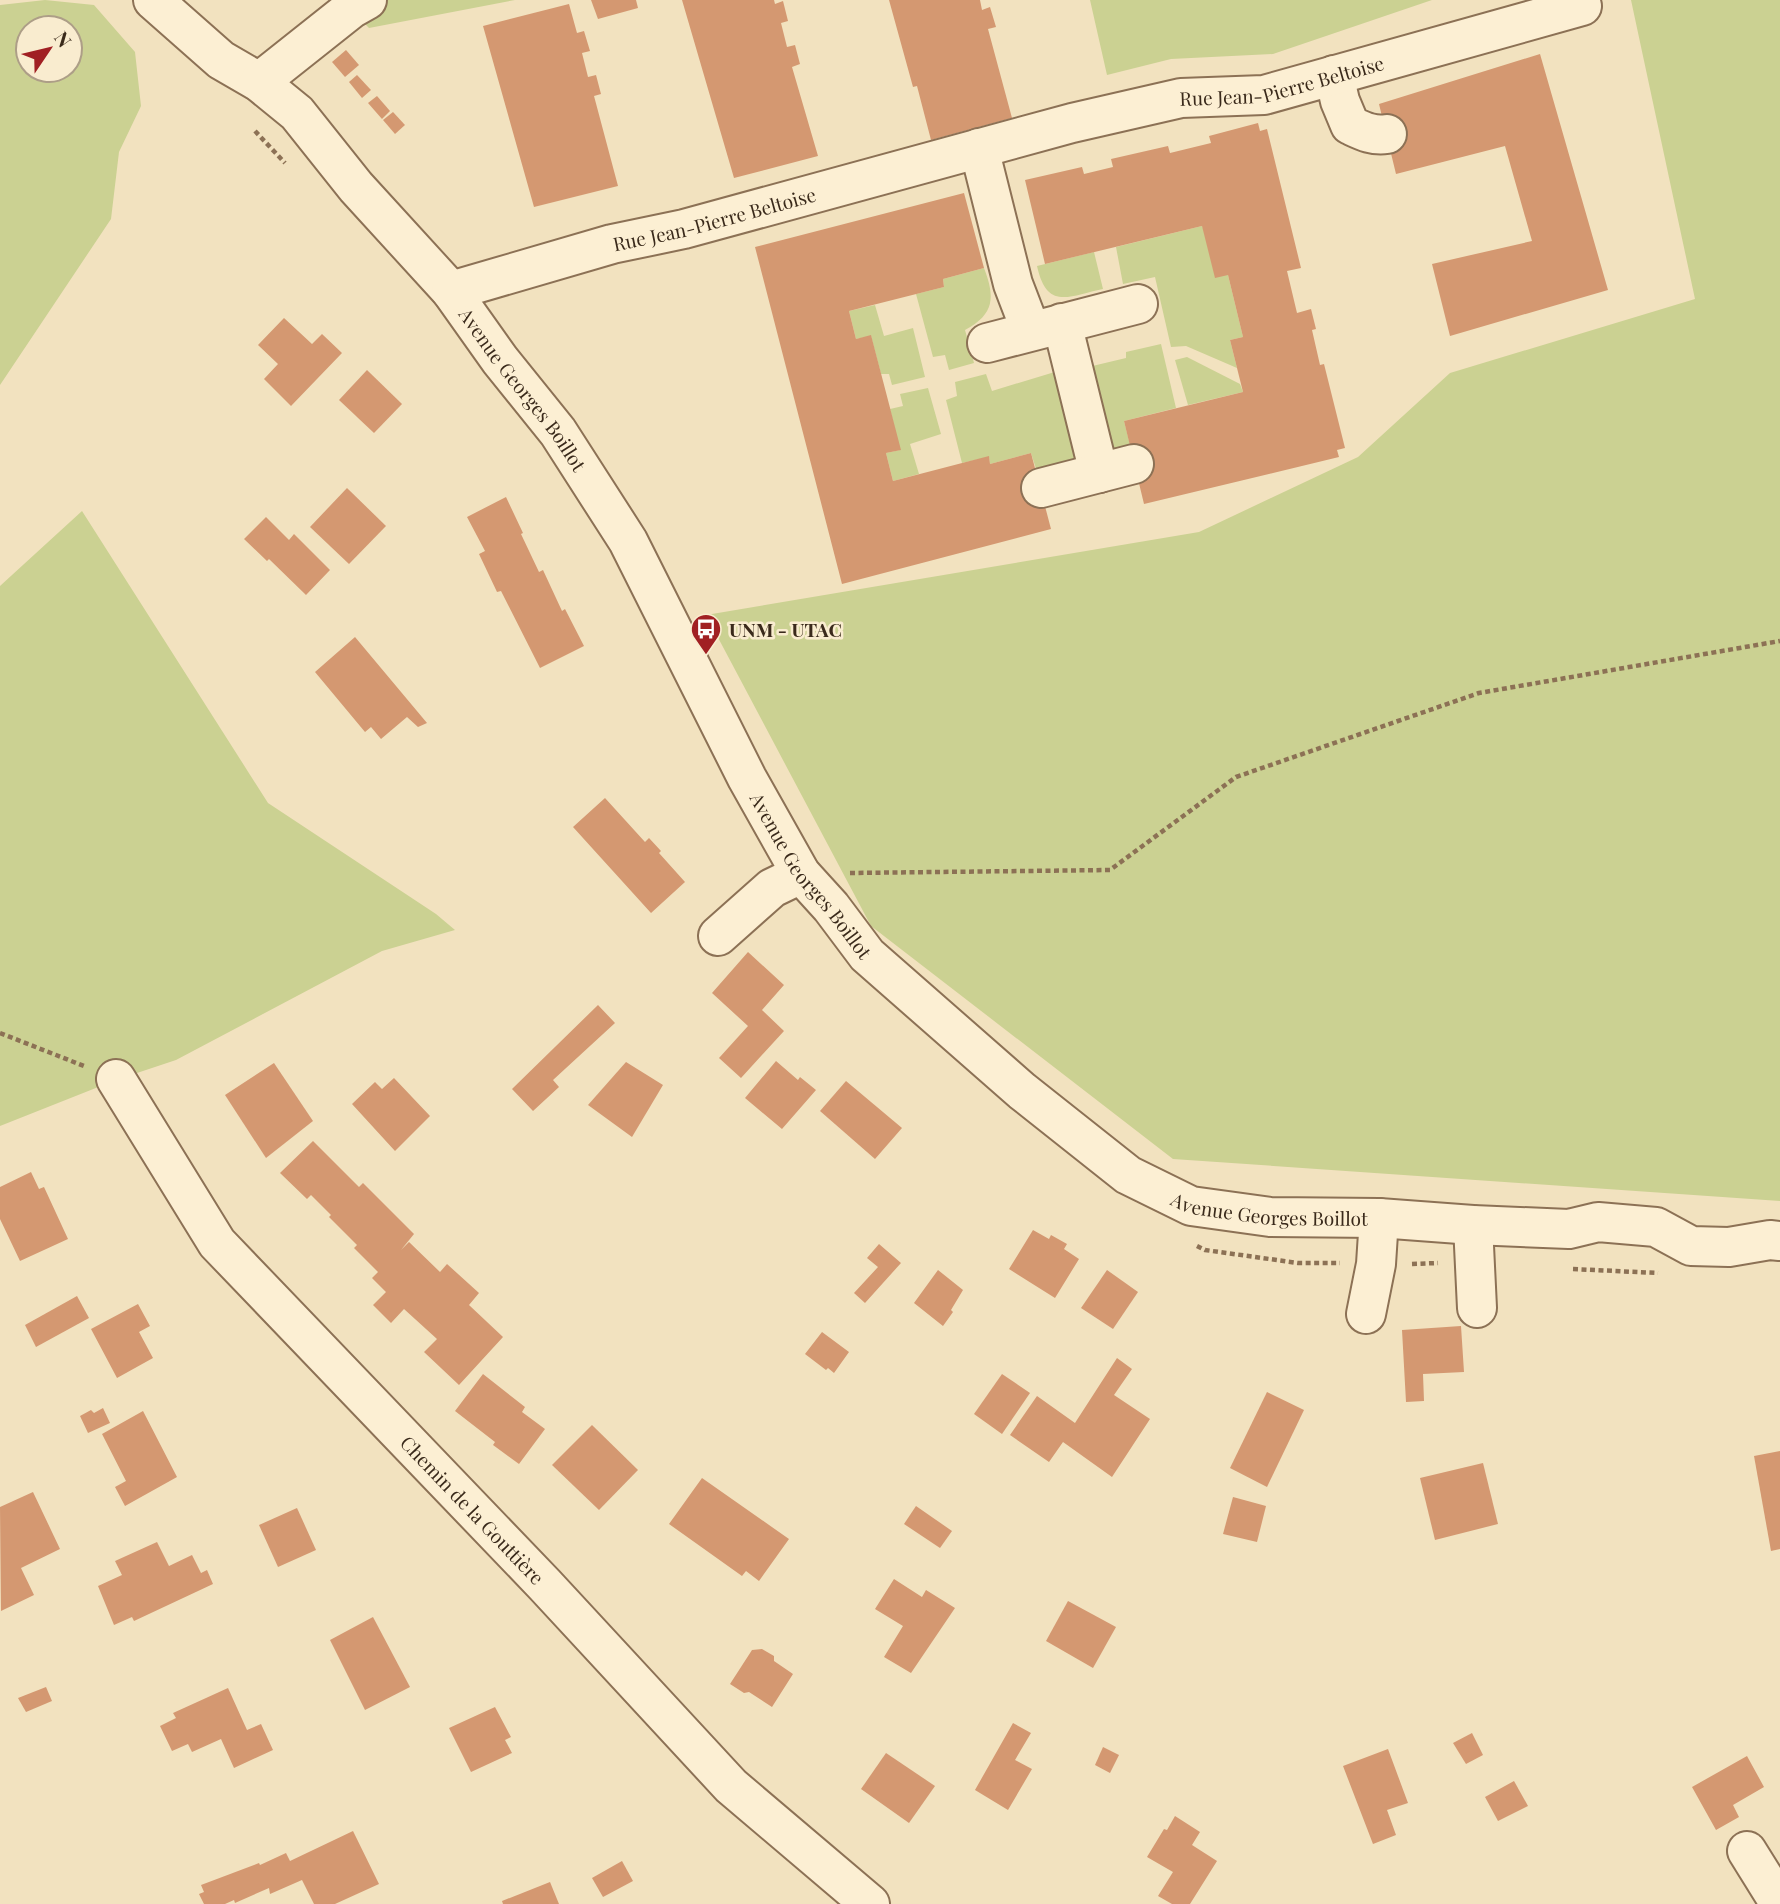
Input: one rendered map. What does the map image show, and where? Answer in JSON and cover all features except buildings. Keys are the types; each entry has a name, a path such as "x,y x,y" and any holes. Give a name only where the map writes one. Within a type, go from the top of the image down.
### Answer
{"street":[{"name":"Avenue Georges Boillot","path":"153,0 221,60 259,82 297,113 356,187 451,291 500,360 558,432 628,541 747,778 802,874 867,955 1022,1091 1128,1175 1191,1206 1270,1217 1378,1218 1569,1229 1598,1222 1656,1227 1691,1246 1729,1247 1770,1240 1780,1241"},
{"path":"259,82 351,9 367,0"},
{"name":"Rue Jean-Pierre Beltoise","path":"451,291 612,244 684,229 978,148 1181,98 1264,94 1582,6"},
{"path":"1334,75 1340,101 1350,125 1377,135 1387,134"},
{"path":"978,148 1013,284 1047,327 1117,468 1041,488"},
{"path":"986,343 1138,304"},
{"path":"719,936 772,888 802,874"},
{"name":"Chemin de la Gouttière","path":"117,1080 217,1242 545,1585 731,1786 870,1904"},
{"path":"1366,1314 1376,1264 1378,1218"},
{"path":"1473,1225 1477,1308"},
{"path":"1747,1851 1780,1904"}],"path":[{"path":"802,874 1110,870 1236,777 1479,693 1780,641"},
{"path":"0,1033 117,1080"},
{"path":"1194,1244 1205,1250 1298,1263 1474,1264"},
{"path":"1571,1268 1669,1273"}],"green space":[{"path":"45,0 94,5 135,52 141,106 119,152 111,219 0,385 0,5"},
{"path":"342,0 515,0 369,28"},
{"path":"1090,0 1432,0 1273,54 1171,59 1107,75"},
{"path":"1631,0 1780,0 1780,1201 1173,1159 871,926 706,615 1199,532 1358,457 1450,373 1695,299"},
{"path":"1202,226 1228,275 1243,337 1230,340 1237,368 1186,346 1171,347 1155,277 1123,284 1116,247"},
{"path":"1094,252 1103,289 1070,297 1053,295 1047,290 1037,266"},
{"path":"984,268 990,288 990,304 982,318 965,330 974,363 949,370 945,355 933,357 916,294 944,287 943,279"},
{"path":"875,305 884,336 913,328 925,377 892,385 889,374 881,374 871,336 856,339 849,311"},
{"path":"1161,344 1176,408 1124,421 1131,449 1110,453 1084,368 1126,358 1126,352"},
{"path":"1187,357 1240,384 1243,392 1188,405 1175,360"},
{"path":"1058,371 1077,454 1068,468 1038,475 1031,453 990,464 989,457 962,463 946,400 957,396 955,382 986,374 992,391"},
{"path":"928,388 941,434 910,444 919,474 893,481 886,453 900,450 890,409 903,406 900,394"},
{"path":"82,511 268,803 436,914 455,930 382,951 176,1060 116,1080 0,1126 0,586"}],"place":[{"name":"UNM - UTAC","path":"706,656"}]}
